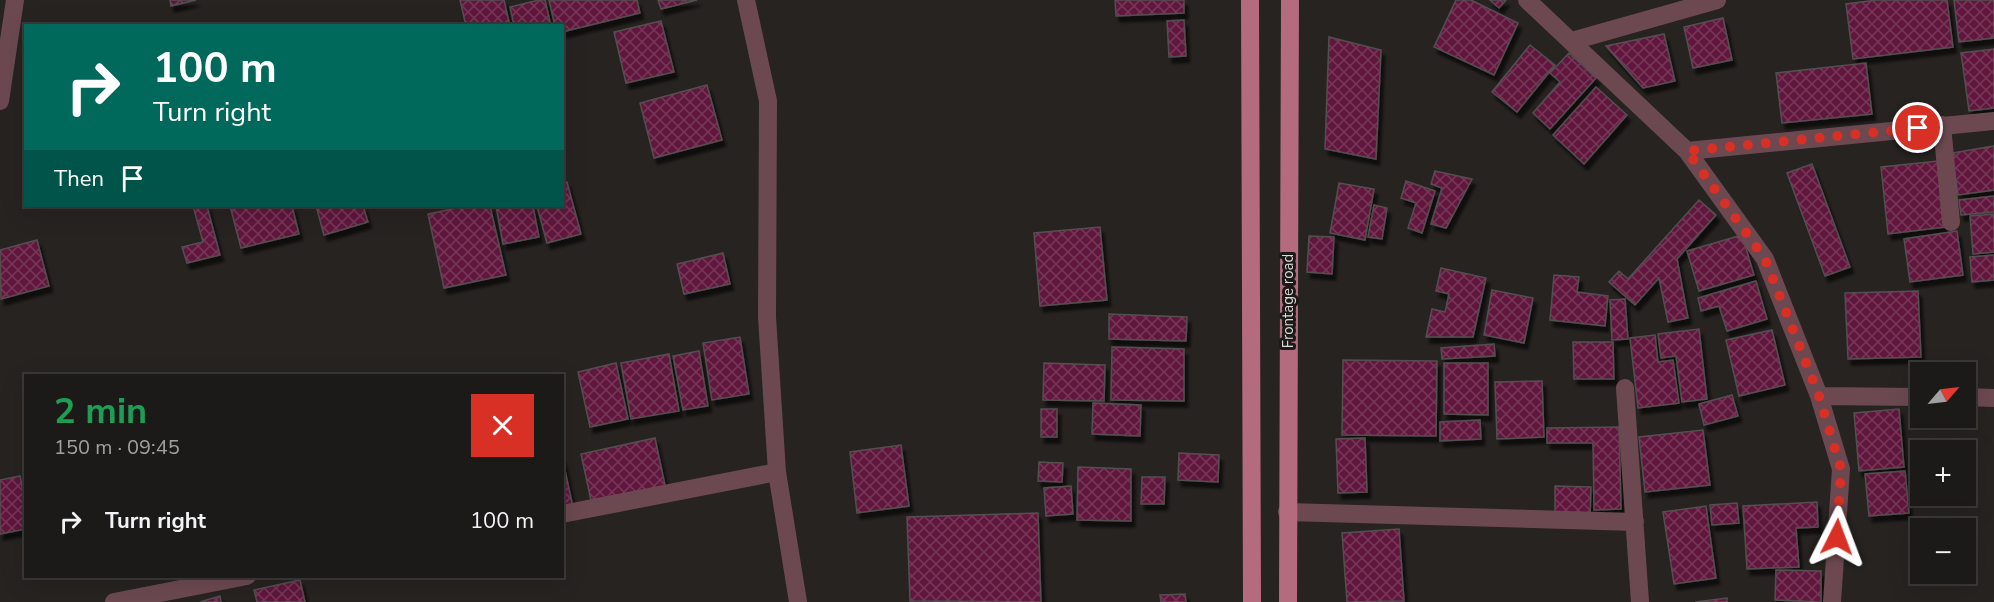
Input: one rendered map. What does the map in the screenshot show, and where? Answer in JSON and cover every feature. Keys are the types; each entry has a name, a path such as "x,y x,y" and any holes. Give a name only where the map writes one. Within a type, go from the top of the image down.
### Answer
{"main road":[{"path":"1250,0 1252,602"},
{"name":"Frontage road","path":"1288,602 1290,0"}],"street":[{"path":"0,101 15,0"},
{"path":"746,0 768,101 767,317 777,472 798,602"},
{"path":"1527,0 1687,151 1765,259 1819,396 1841,469 1832,602"},
{"path":"1572,41 1717,0"},
{"path":"1687,151 1994,121"},
{"path":"1942,125 1951,222"},
{"path":"1625,388 1640,602"},
{"path":"1819,396 1910,397"},
{"path":"1976,397 1994,398"},
{"path":"564,514 777,472"},
{"path":"1287,512 1635,522"},
{"path":"114,602 237,578"}],"building":[{"path":"170,0 196,0 171,6"},
{"path":"460,0 504,0 510,24 466,24"},
{"path":"545,0 551,24 514,24 510,7"},
{"path":"549,0 637,0 640,13 564,32 564,24 555,24"},
{"path":"658,0 697,0 661,9"},
{"path":"1115,0 1184,0 1184,13 1116,16"},
{"path":"1456,0 1471,0 1518,23 1494,75 1434,47"},
{"path":"1490,0 1506,0 1499,8"},
{"path":"1877,0 1947,0 1953,47 1853,59 1846,4"},
{"path":"1954,0 1994,0 1994,38 1959,42"},
{"path":"1723,18 1732,60 1693,68 1684,27"},
{"path":"1184,20 1186,56 1169,57 1167,21"},
{"path":"661,21 674,72 626,83 614,32"},
{"path":"1664,34 1675,81 1643,88 1606,46"},
{"path":"1329,37 1381,50 1376,159 1325,149"},
{"path":"1530,45 1555,65 1517,112 1492,92"},
{"path":"1994,49 1994,108 1969,111 1961,53"},
{"path":"1569,53 1596,78 1550,129 1533,113 1560,82 1550,73"},
{"path":"1866,63 1872,114 1782,123 1776,73"},
{"path":"707,85 722,140 654,158 640,103"},
{"path":"1596,87 1627,115 1584,164 1553,135"},
{"path":"1994,146 1994,190 1958,195 1952,153"},
{"path":"1938,161 1945,227 1888,234 1881,167"},
{"path":"1812,164 1850,267 1825,276 1787,173"},
{"path":"1435,171 1472,179 1446,228 1431,224 1442,188 1431,184"},
{"path":"1406,181 1435,191 1422,233 1408,228 1416,203 1401,198"},
{"path":"567,182 581,234 547,243 537,207 564,207 564,183"},
{"path":"1339,183 1374,189 1365,240 1330,233"},
{"path":"1994,196 1994,212 1961,215 1959,200"},
{"path":"1699,200 1716,215 1677,259 1688,318 1668,322 1659,278 1635,305 1609,282 1619,271 1628,279"},
{"path":"1374,205 1387,208 1382,239 1368,237"},
{"path":"193,207 207,207 220,255 187,263 182,247 203,242"},
{"path":"230,207 292,207 299,234 241,248"},
{"path":"316,207 363,207 368,222 324,235"},
{"path":"461,207 490,207 506,275 444,288 428,214"},
{"path":"496,207 533,207 539,237 503,244"},
{"path":"1994,214 1994,252 1973,254 1970,216"},
{"path":"1100,227 1107,300 1040,306 1034,233"},
{"path":"1957,231 1963,275 1910,282 1904,239"},
{"path":"1742,235 1754,275 1699,291 1687,251"},
{"path":"1309,236 1334,237 1332,274 1307,272"},
{"path":"37,240 49,286 1,299 0,250"},
{"path":"723,253 730,284 684,294 677,264"},
{"path":"1994,255 1994,280 1972,282 1970,257"},
{"path":"1441,268 1486,278 1473,337 1426,337 1432,309 1445,312 1449,294 1436,291"},
{"path":"1554,275 1579,277 1577,292 1608,296 1605,326 1550,320"},
{"path":"1756,281 1767,319 1727,331 1719,306 1701,311 1698,298"},
{"path":"1492,290 1533,298 1524,343 1484,335"},
{"path":"1918,291 1921,357 1848,359 1845,293"},
{"path":"1625,299 1628,339 1612,340 1610,300"},
{"path":"1109,314 1187,317 1186,341 1109,339"},
{"path":"1699,329 1707,399 1682,402 1676,356 1661,358 1658,334"},
{"path":"1772,330 1785,385 1739,396 1726,340"},
{"path":"1655,335 1658,362 1673,360 1679,403 1638,408 1630,338"},
{"path":"740,337 749,394 712,400 703,343"},
{"path":"1573,342 1613,342 1614,379 1574,379"},
{"path":"1494,344 1495,356 1442,359 1441,348"},
{"path":"1112,347 1184,349 1184,401 1111,400"},
{"path":"699,351 708,406 683,410 673,356"},
{"path":"669,354 679,411 631,419 621,363"},
{"path":"1343,360 1437,361 1436,436 1342,435"},
{"path":"616,363 628,419 590,427 578,372"},
{"path":"1044,363 1105,365 1104,401 1043,400"},
{"path":"1444,363 1488,363 1488,415 1444,414"},
{"path":"1542,381 1544,437 1497,439 1495,382"},
{"path":"1732,395 1738,416 1704,425 1699,404"},
{"path":"1093,403 1141,405 1140,436 1092,434"},
{"path":"1041,409 1057,409 1057,437 1041,437"},
{"path":"1899,409 1904,467 1859,471 1854,413"},
{"path":"1480,420 1481,439 1440,441 1440,422"},
{"path":"1619,427 1621,509 1594,510 1593,443 1547,443 1547,428"},
{"path":"1703,430 1710,485 1645,492 1639,437"},
{"path":"655,438 666,490 592,505 581,454"},
{"path":"1365,438 1367,492 1338,493 1336,439"},
{"path":"901,445 909,506 857,513 850,452"},
{"path":"1179,453 1219,455 1218,482 1178,480"},
{"path":"1039,462 1063,463 1062,482 1038,481"},
{"path":"564,466 573,507 564,509"},
{"path":"1078,467 1131,469 1131,521 1077,520"},
{"path":"1905,471 1909,513 1869,516 1865,474"},
{"path":"20,476 24,496 24,529 0,534 0,480"},
{"path":"1142,477 1165,477 1164,504 1141,504"},
{"path":"1071,486 1073,514 1046,516 1044,488"},
{"path":"1555,486 1591,487 1590,517 1555,516"},
{"path":"1817,502 1818,527 1796,528 1799,567 1747,569 1743,506"},
{"path":"1737,503 1739,523 1712,525 1710,505"},
{"path":"1706,506 1716,578 1674,584 1663,512"},
{"path":"1038,513 1041,602 910,601 907,517"},
{"path":"1399,529 1404,601 1347,602 1342,533"},
{"path":"1776,570 1821,571 1821,602 1775,600"},
{"path":"300,580 305,602 257,602 254,590"},
{"path":"1185,594 1186,602 1161,602 1160,595"},
{"path":"220,596 221,602 200,602"},
{"path":"1727,598 1727,602 1695,602"}],"route":[{"path":"1837,537 1841,469 1819,396 1765,259 1687,151 1918,128"}]}
